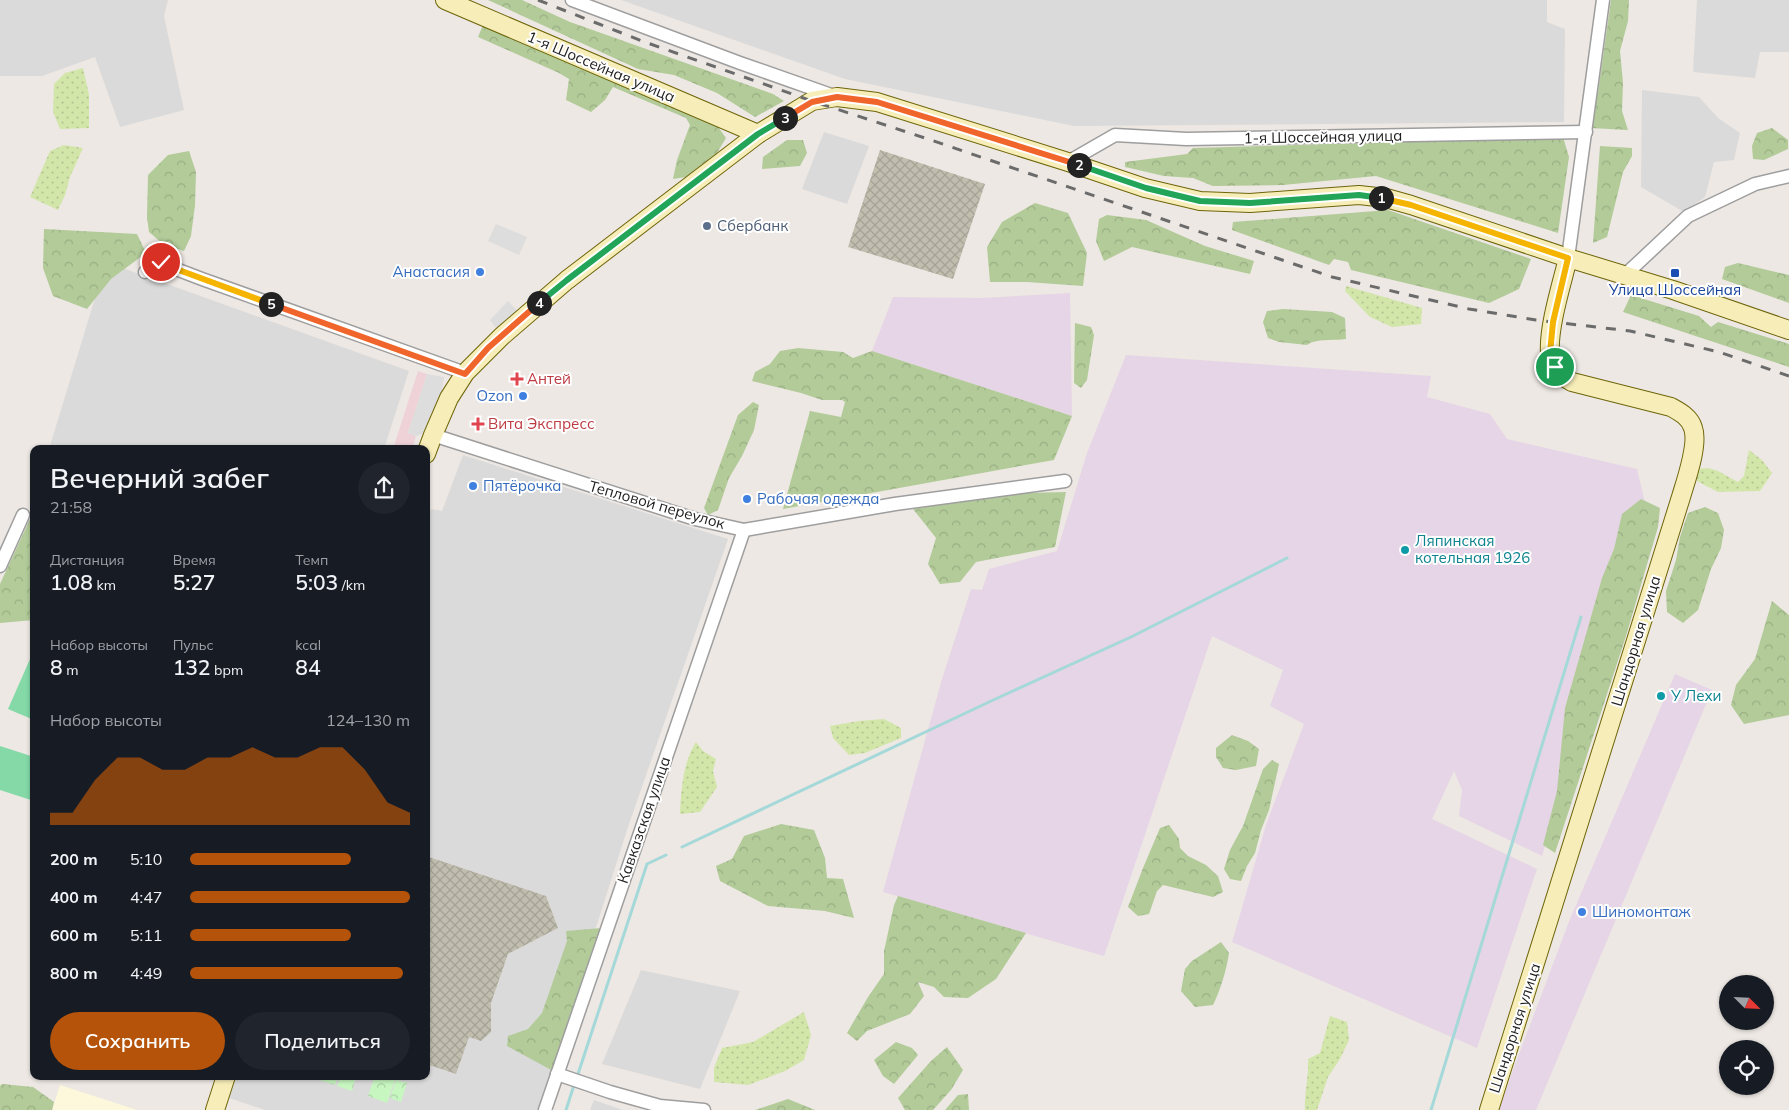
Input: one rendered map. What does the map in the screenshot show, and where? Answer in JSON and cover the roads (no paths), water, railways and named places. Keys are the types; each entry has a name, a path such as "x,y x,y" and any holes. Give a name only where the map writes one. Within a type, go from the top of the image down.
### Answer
{"street":[{"name":"1-я Шоссейная улица","path":"445,0 758,134"},
{"path":"572,0 740,64 837,97 877,102 1146,188 1200,201 1250,203 1359,195 1386,198 1568,258 1695,297 1789,330"},
{"path":"1568,258 1603,0"},
{"path":"429,445 449,398 465,374 488,348 567,280 758,134 812,102 837,97"},
{"name":"1-я Шоссейная улица","path":"1068,162 1115,135 1186,139 1586,132"},
{"path":"1625,275 1688,216 1755,184 1789,176"},
{"name":"Шандорная улица","path":"1489,1110 1681,497 1694,449 1694,428 1686,416 1671,407 1572,382 1564,378 1555,367 1550,353 1553,322 1568,258"},
{"path":"145,272 161,262 202,280 465,374"},
{"name":"Тепловой переулок","path":"433,435 695,519 744,530 895,504 1065,481"},
{"path":"0,566 23,514"},
{"name":"Кавказская улица","path":"545,1110 561,1076 580,1012 744,530"},
{"path":"561,1076 660,1106 704,1110"},
{"path":"214,1110 225,1080"}],"waterway":[{"path":"682,847 1131,637 1287,558"},
{"path":"1431,1110 1581,617"},
{"path":"577,1077 647,864 666,855"},
{"path":"566,1110 575,1082"}],"railway":[{"path":"538,0 642,41 812,101 1332,277 1469,309 1536,320 1630,331 1719,352 1789,376"}],"place":[{"name":"Сбербанк","path":"707,226"},
{"name":"Анастасия","path":"480,272"},
{"name":"Улица Шоссейная","path":"1675,273"},
{"name":"Антей","path":"517,379"},
{"name":"Ozon","path":"523,396"},
{"name":"Вита Экспресс","path":"478,424"},
{"name":"Пятёрочка","path":"473,486"},
{"name":"Рабочая одежда","path":"747,499"},
{"name":"Ляпинская котельная 1926","path":"1405,550"},
{"name":"У Лехи","path":"1661,696"},
{"name":"Шиномонтаж","path":"1582,912"}]}
